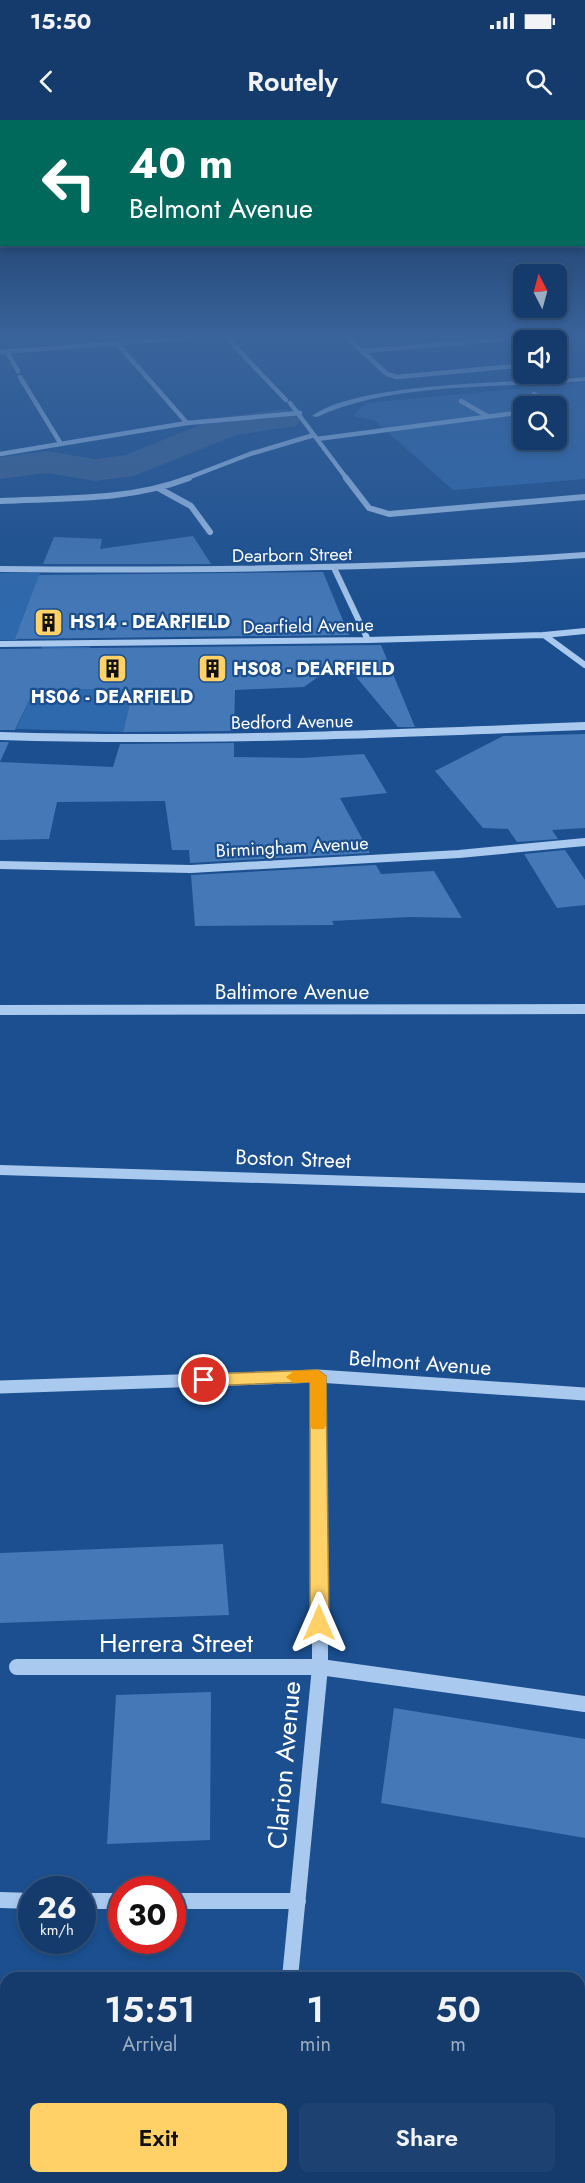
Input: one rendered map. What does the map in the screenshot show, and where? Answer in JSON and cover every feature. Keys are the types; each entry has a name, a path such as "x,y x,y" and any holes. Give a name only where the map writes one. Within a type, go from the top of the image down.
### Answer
{"street":[{"path":"53,431 61,444"},
{"path":"0,454 137,431"},
{"path":"312,431 369,508 379,512 389,514 585,497"},
{"path":"0,501 130,495 160,489 250,454 316,437 363,431"},
{"path":"160,489 191,506 210,532"},
{"name":"Dearborn Street","path":"0,569 335,570 406,568 585,555"},
{"path":"335,570 368,640"},
{"name":"Dearfield Avenue","path":"0,644 368,640 544,636 585,631"},
{"path":"544,636 585,665"},
{"name":"Bedford Avenue","path":"0,736 140,740 332,737 585,726"},
{"name":"Birmingham Avenue","path":"0,865 191,869 459,854 585,842"},
{"name":"Baltimore Avenue","path":"0,1010 585,1009"},
{"name":"Boston Street","path":"0,1170 585,1188"},
{"name":"Belmont Avenue","path":"0,1387 318,1376 585,1394"},
{"name":"Clarion Avenue","path":"291,1972 320,1667 318,1376"},
{"name":"Herrera Street","path":"17,1667 320,1667 585,1704"},
{"path":"0,1900 18,1900"},
{"path":"186,1901 298,1901"}],"shaded area":[{"path":"387,431 513,431 513,450 567,450 567,431 585,431 585,479 453,490"},
{"path":"0,573 40,573 17,640 0,640"},
{"path":"42,646 90,647 82,689 133,690 123,732 16,729 35,688 30,688"}],"building":[{"path":"193,536 211,564 43,564 54,537 102,539 100,549"},
{"path":"323,572 349,635 15,639 39,575"},
{"path":"381,645 415,727 398,727 342,660 304,687 235,690 234,731 123,732 133,690 35,688 15,730 0,730 0,649"},
{"path":"585,734 585,828 552,830 558,839 517,842 508,829 483,828 435,771 503,736"},
{"path":"0,742 9,742 0,762"},
{"path":"234,743 234,757 302,758 364,754 387,793 340,798 370,853 190,863 189,850 172,850 165,801 57,802 49,839 0,840 0,762 113,767 120,744"},
{"path":"565,850 585,880 585,905 557,908 524,854"},
{"path":"376,865 381,874 434,871 462,918 410,917 332,921 334,925 195,926 191,875"},
{"path":"223,1544 229,1615 0,1623 0,1553"},
{"path":"211,1692 210,1840 107,1844 116,1695"},
{"path":"394,1708 585,1739 585,1838 381,1803"}],"waterway":[{"path":"0,468 47,462 95,470 134,465 214,431"}],"slow traffic":[{"path":"294,1377 318,1376 318,1425"}],"place":[{"name":"HS14 - DEARFIELD","path":"49,622"},
{"name":"HS06 - DEARFIELD","path":"112,668"},
{"name":"HS08 - DEARFIELD","path":"212,669"}],"route":[{"path":"204,1380 318,1376 319,1623"}]}
